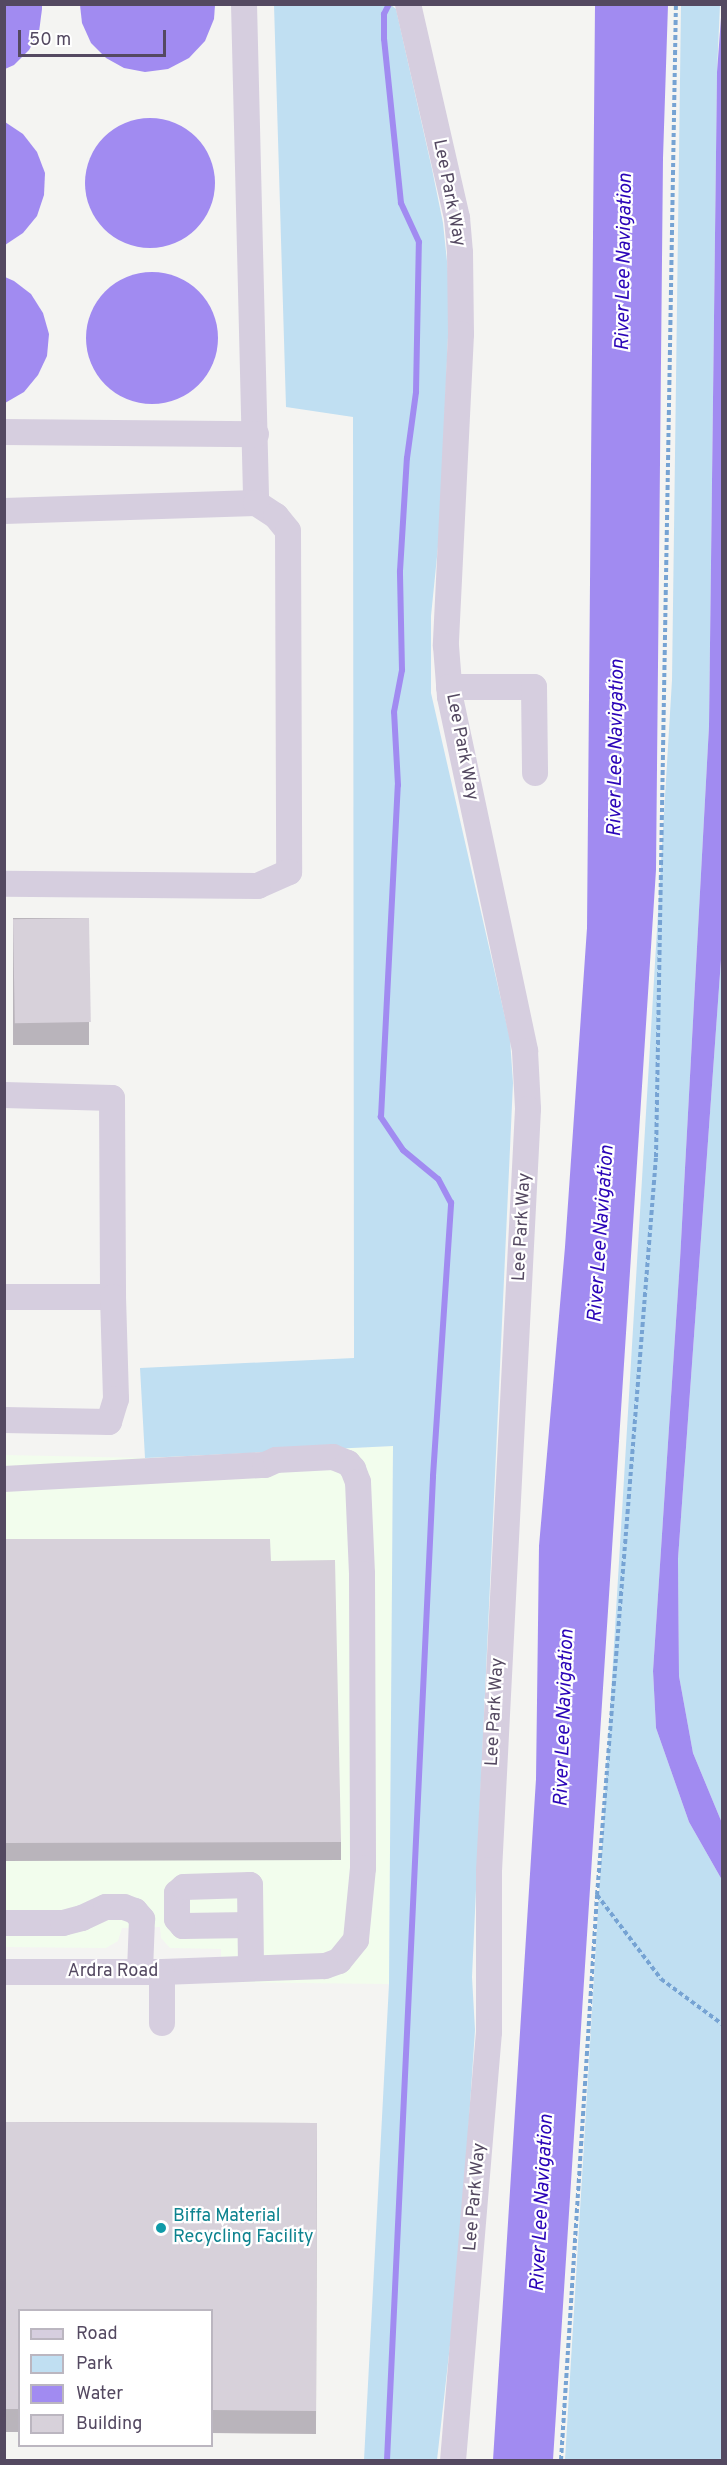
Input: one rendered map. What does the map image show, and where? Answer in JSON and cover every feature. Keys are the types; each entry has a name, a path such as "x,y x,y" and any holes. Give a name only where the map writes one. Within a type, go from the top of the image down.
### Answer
{"street":[{"path":"244,4 256,503"},
{"name":"Lee Park Way","path":"408,4 457,218 460,253 461,334 446,646 449,687 525,1051 528,1109 489,1859 489,2032 453,2460"},
{"path":"4,432 256,434"},
{"path":"4,511 256,503 276,516 288,531 289,872 258,886 4,884"},
{"path":"449,687 534,687 535,774"},
{"path":"4,1095 112,1098 116,1400 109,1422 4,1420"},
{"path":"4,1297 113,1297"},
{"name":"Ardra Road","path":"4,1479 265,1465 276,1461 333,1457 348,1462 358,1482 362,1574 363,1868 356,1940 339,1961 325,1966 151,1972 4,1972"},
{"path":"4,1923 63,1923 82,1918 106,1907 124,1907 135,1911 142,1918 162,2023"},
{"path":"250,1925 251,1967"}],"path":[{"path":"561,2460 597,1894 656,1157 676,4"},
{"path":"597,1894 661,1979 723,2024"}],"shaded area":[{"path":"393,1446 389,1984 221,1982 221,1949 170,1948 161,1938 160,1927 122,1928 118,1941 106,1948 5,1947 5,1455 145,1458"}],"green space":[{"path":"274,5 391,5 396,9 432,169 443,223 450,290 440,527 431,616 431,693 510,1039 513,1083 472,1977 475,2030 460,2257 437,2460 364,2460 389,1984 393,1446 145,1458 140,1368 354,1358 353,417 286,407"},
{"path":"681,5 720,5 717,72 709,726 680,1260 653,1671 656,1728 689,1822 722,1880 722,2460 565,2460 672,680"},
{"path":"722,946 722,1823 693,1753 679,1676 678,1559"}],"water":[{"path":"5,4 42,5 42,9 39,32 29,50 14,65 5,69"},
{"path":"722,4 722,946 678,1559 679,1676 693,1753 722,1823 722,1880 689,1822 656,1728 653,1671 680,1260 709,726 717,72"},
{"path":"80,5 215,5 214,19 205,41 189,58 168,69 145,72 124,68 106,58 91,43 82,23"},
{"name":"River Lee Navigation","path":"595,5 668,5 663,158 656,870 553,2460 493,2460 536,1779 539,1546 565,1247 587,928"},
{"path":"150,118 175,123 196,137 210,158 215,183 210,208 196,229 175,243 150,248 125,243 104,229 90,208 85,183 90,158 104,137 125,123"},
{"path":"5,122 23,134 37,152 45,173 44,195 37,216 23,233 5,245"},
{"path":"152,272 177,277 199,291 213,313 218,338 213,363 199,385 177,399 152,404 127,399 105,385 91,363 86,338 91,313 105,291 127,277"},
{"path":"5,277 31,294 43,313 49,334 47,356 38,375 24,392 5,403"}],"building":[{"path":"89,918 91,1022 15,1023 13,919"},
{"path":"4,1539 270,1539 271,1561 335,1560 341,1842 4,1843"},
{"name":"Biffa Material Recycling Facility","path":"4,2122 317,2123 316,2411 213,2410 213,2309 18,2309 18,2409 4,2409"}],"waterway":[{"path":"387,2460 433,1476 451,1203 438,1179 403,1150 381,1117 398,785 394,712 402,670 400,571 407,458 416,392 419,242 401,203 384,39 384,14 389,4"}],"place":[{"name":"Biffa Material Recycling Facility","path":"161,2228"}]}
